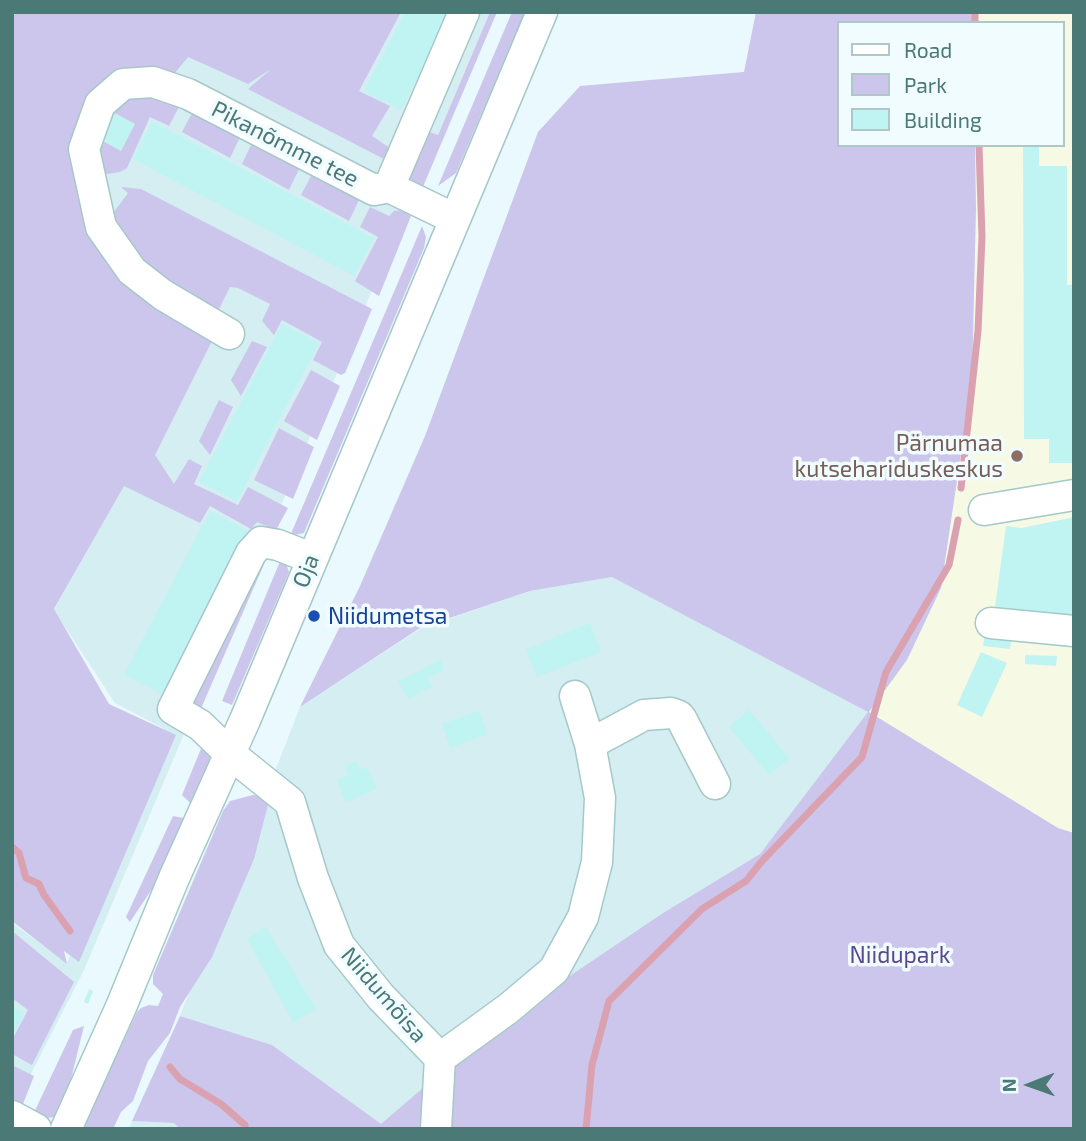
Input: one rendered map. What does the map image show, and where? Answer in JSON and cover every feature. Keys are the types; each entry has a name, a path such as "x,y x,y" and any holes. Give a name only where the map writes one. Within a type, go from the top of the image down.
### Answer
{"street":[{"path":"389,187 464,12"},
{"name":"Oja","path":"66,1129 121,1007 542,12"},
{"name":"Pikanõmme tee","path":"229,334 163,295 132,271 101,227 85,149 100,104 123,84 153,82 193,96 374,190 389,187 455,219"},
{"path":"984,510 1074,495"},
{"name":"Niidumõisa","path":"312,558 278,545 261,542 251,553 173,709 200,725 229,753 290,802 313,878 339,945 382,998 440,1058 509,1008 554,970 583,918 597,862 600,798 590,744 575,696"},
{"path":"991,623 1074,631"},
{"path":"590,744 644,715 671,713 682,720 715,784"},
{"path":"436,1129 440,1058"},
{"path":"12,1116 36,1129"}],"shaded area":[{"path":"307,12 490,12 84,970 12,1111 12,923 67,963 163,728 115,703 54,610 124,485 76,157 188,56"},
{"name":"Pärnumaa kutsehariduskeskus","path":"972,12 1074,12 1074,833 1058,828 869,712 907,660 941,588 972,380 975,147 1065,147 1065,21 973,21"},
{"path":"612,577 729,633 869,712 760,854 663,913 494,1027 381,1125 272,1045 180,1016 300,707 420,629 530,591"},
{"path":"132,1121 175,1123 180,1129 129,1129"}],"green space":[{"path":"12,12 401,12 359,91 390,106 372,136 390,148 384,159 248,89 271,69 248,84 188,57 174,74 104,84 88,210 213,339 155,455 174,484 189,459 202,466 194,484 238,505 248,487 288,508 276,530 257,522 251,529 210,506 200,523 124,486 54,609 109,704 176,735 79,962 64,951 67,964 12,921"},
{"path":"490,12 497,12 422,189 405,181 424,130 438,135"},
{"path":"512,12 525,12 456,173 438,186"},
{"name":"Niidupark","path":"756,12 972,12 973,21 838,21 838,147 975,147 972,380 941,588 907,660 869,712 1058,828 1074,833 1074,1129 180,1129 174,1123 132,1121 180,1016 272,1045 381,1124 494,1027 663,913 760,854 868,712 612,577 530,591 420,628 300,707 360,586 425,436 538,132 580,86 744,72"},
{"path":"150,91 179,107 169,126 150,117 127,168 107,174 95,167 108,109 122,95"},
{"path":"192,113 240,137 230,158 182,132"},
{"path":"251,145 299,169 289,190 242,164"},
{"path":"311,176 359,200 349,221 301,195"},
{"path":"121,187 141,189 372,309 345,373 341,375 313,360 322,342 282,320 274,335 262,321 270,304 238,288 230,287 217,313 139,270 105,210 114,212 128,193"},
{"path":"370,207 389,216 394,211 402,210 411,216 379,296 355,281 378,237 360,227"},
{"path":"422,226 426,237 424,248 304,533 290,536"},
{"path":"252,341 267,347 241,396 231,380"},
{"path":"311,370 340,386 317,440 284,421"},
{"path":"219,400 233,407 210,455 199,441"},
{"path":"279,428 314,447 293,499 254,480"},
{"path":"268,555 199,713 189,705 261,557"},
{"path":"281,559 286,563 289,572 232,705 222,701"},
{"path":"205,739 213,753 190,803 182,795"},
{"path":"253,795 270,797 254,859 212,957 180,1007 170,1033 148,1061 133,1101 121,1112 113,1129 82,1129 137,1012 149,1005 158,1006 163,994 153,984 153,975 223,811 230,801"},
{"path":"173,816 184,818 158,880 130,922 126,917"},
{"path":"12,931 74,982 32,1065 12,1054 12,1040 28,1010 12,998"},
{"path":"84,1026 71,1079 54,1117 31,1119 73,1030"},
{"path":"12,1065 34,1076 19,1114 12,1110"}],"building":[{"path":"405,12 451,12 401,110 364,91"},
{"path":"115,113 135,124 121,151 101,140"},
{"path":"152,121 374,238 354,276 133,159"},
{"path":"1023,147 1039,147 1039,166 1067,166 1067,285 1074,285 1074,463 1049,463 1049,439 1024,439"},
{"path":"282,324 319,343 237,501 199,482"},
{"path":"210,511 250,532 164,695 124,675"},
{"path":"1074,517 1074,618 995,607 1006,526 1022,528"},
{"path":"590,623 601,652 537,677 526,649"},
{"path":"985,632 1012,635 1010,649 983,646"},
{"path":"981,652 1007,663 982,717 957,705"},
{"path":"1025,655 1057,656 1056,666 1025,664"},
{"path":"440,660 445,670 428,678 432,687 408,699 398,681"},
{"path":"749,710 789,758 769,775 729,727"},
{"path":"479,711 487,734 450,748 442,724"},
{"path":"357,761 360,770 367,767 377,789 346,802 337,780 349,775 345,766"},
{"path":"266,927 316,1009 293,1022 247,939"},
{"path":"89,989 93,991 88,1004 84,1002"},
{"path":"12,1006 24,1013 12,1036"}],"waterway":[{"path":"975,12 975,21"},
{"path":"961,488 978,331 982,237 979,147"},
{"path":"586,1129 592,1065 609,1001 702,909 746,881 862,757 886,672 949,565 958,520"},
{"path":"12,847 19,853 26,878 39,884 70,931"},
{"path":"170,1067 180,1079 221,1104 245,1125 245,1129"}],"place":[{"name":"Pärnumaa kutsehariduskeskus","path":"1017,456"},
{"name":"Niidumetsa","path":"314,616"}]}
